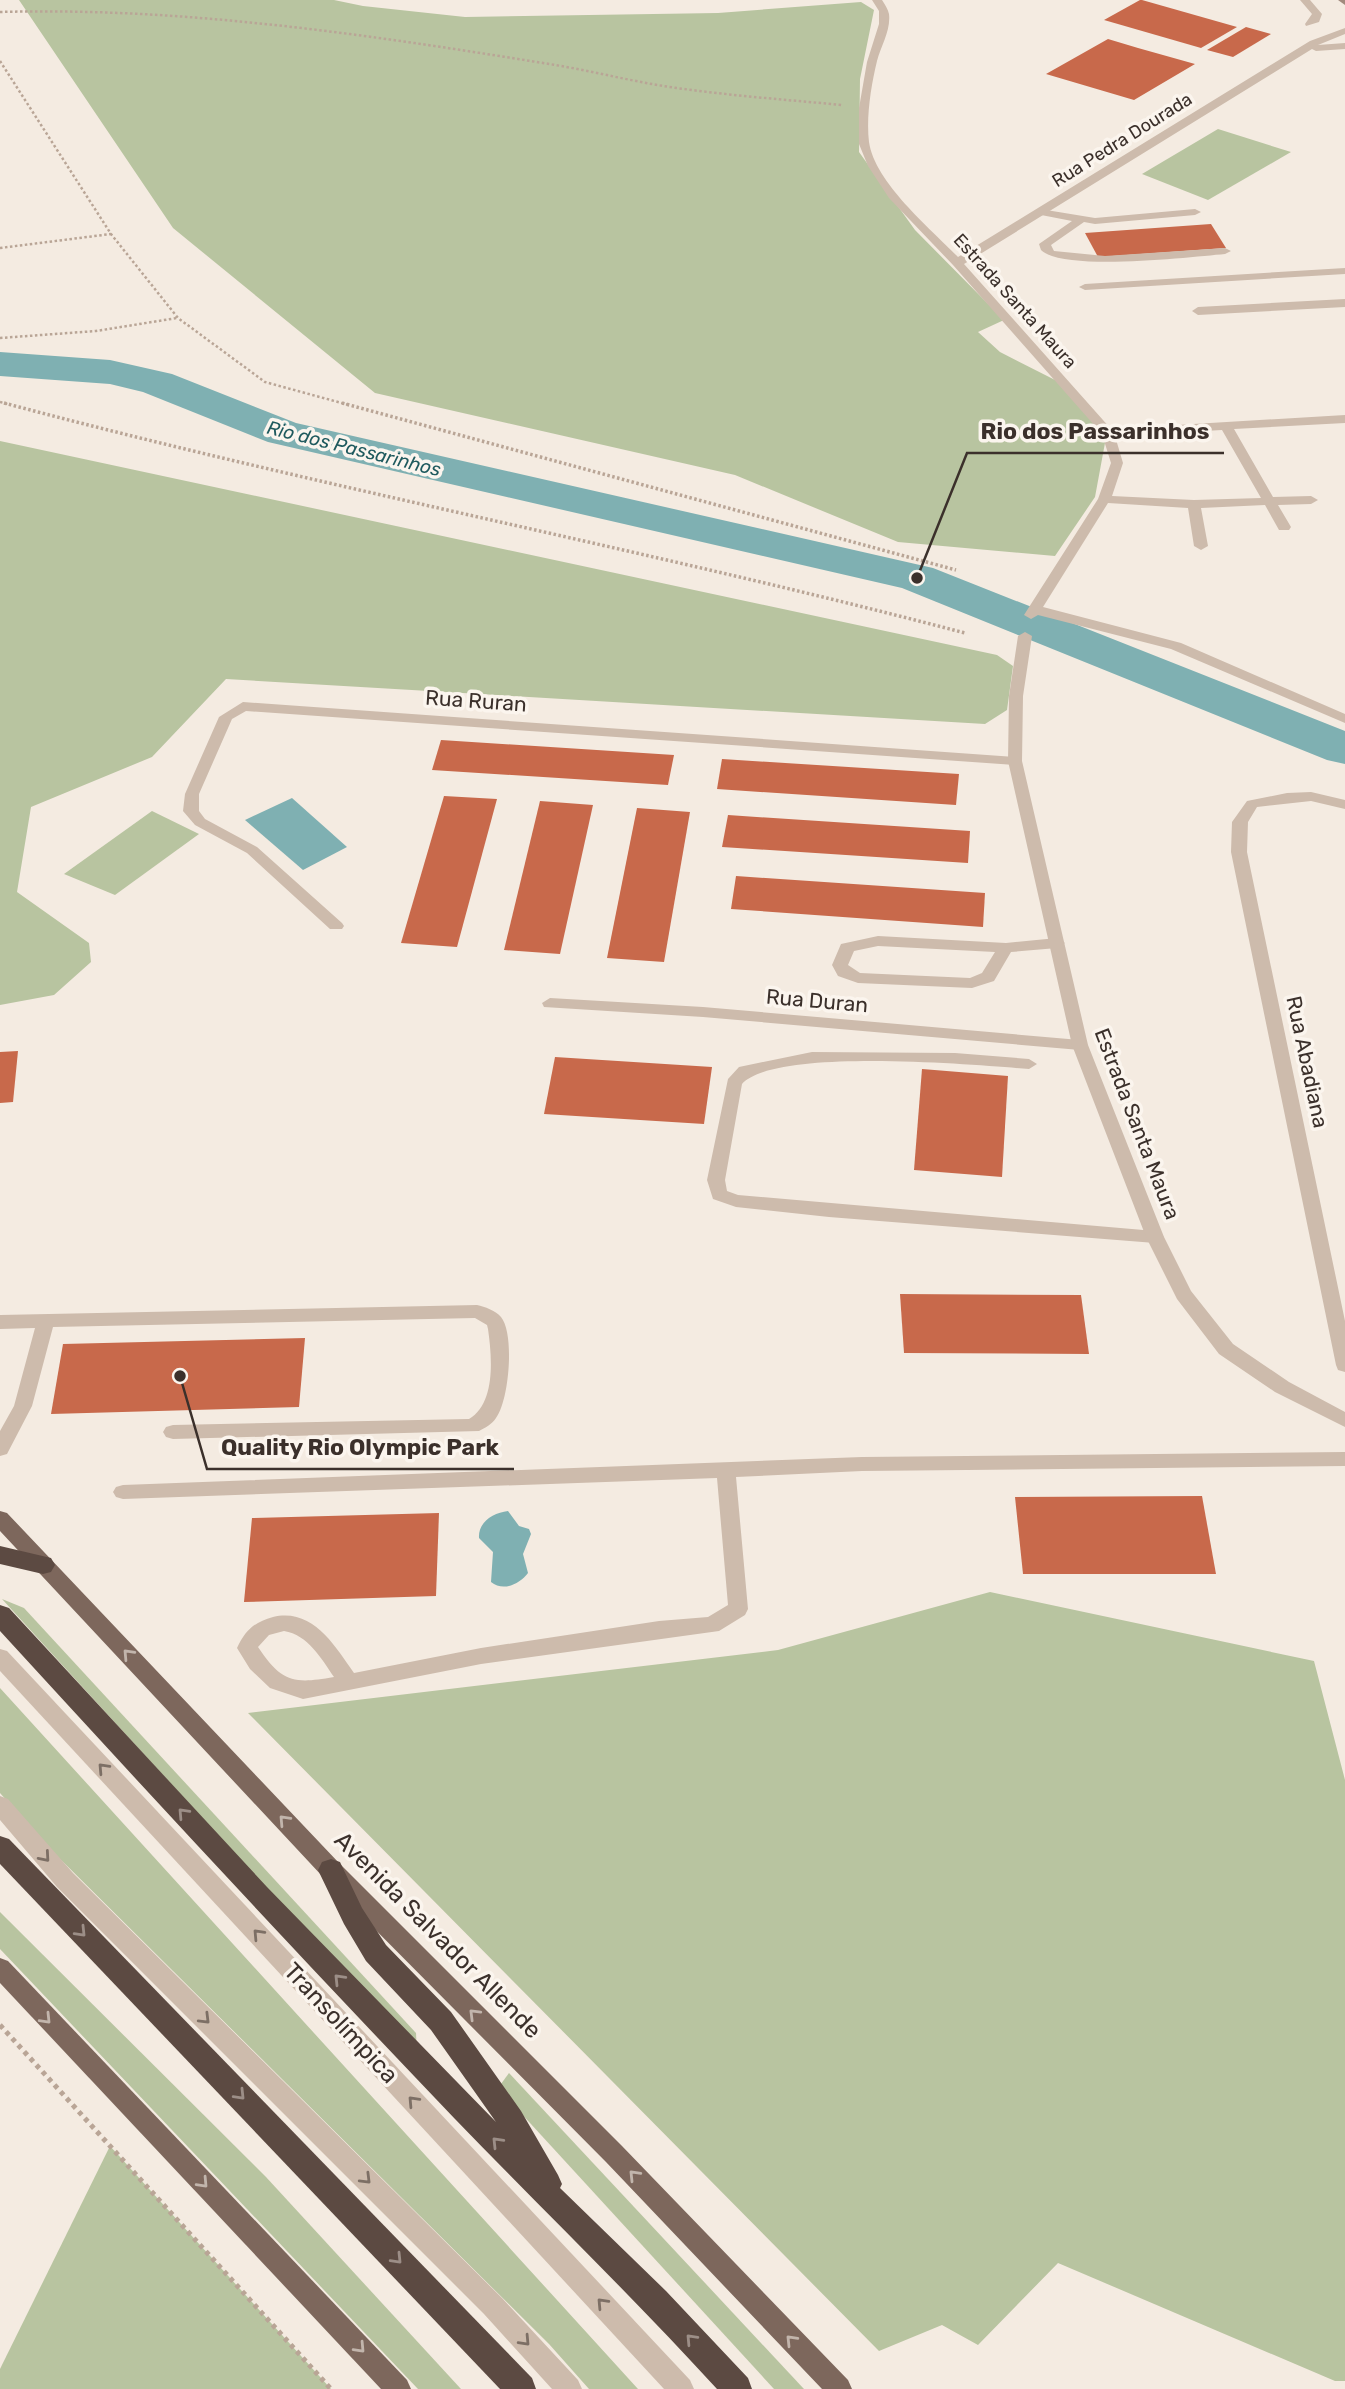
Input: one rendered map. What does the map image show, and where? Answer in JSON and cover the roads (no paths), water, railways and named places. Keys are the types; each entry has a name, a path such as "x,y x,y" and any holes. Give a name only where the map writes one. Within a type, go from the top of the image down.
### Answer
{"highway":[{"path":"0,1555 43,1565"},
{"path":"0,1615 258,1895 565,2213 656,2301 737,2389"},
{"path":"0,1847 521,2389"},
{"path":"331,1870 353,1916 376,1953 441,2021 511,2120 565,2213"}],"main road":[{"name":"Avenida Salvador Allende","path":"0,1518 331,1870 614,2154 839,2389"},
{"path":"0,1968 398,2389"}],"street":[{"name":"Estrada Santa Maura","path":"877,0 884,11 884,24 872,62 864,108 864,144 873,166 893,196 957,263 1108,433 1117,463 1104,499 1032,612 1176,646 1345,719"},
{"path":"1305,0 1317,14 1316,20 1310,24"},
{"name":"Rua Pedra Dourada","path":"957,263 1322,38 1345,31"},
{"name":"Rua Pedra Dourada","path":"1306,49 1345,46"},
{"path":"1040,212 1079,221 1195,212"},
{"path":"1079,221 1045,244 1045,248 1051,254 1105,259 1225,251"},
{"path":"1107,269 1115,285"},
{"path":"1085,287 1159,277 1261,271 1345,271"},
{"path":"1198,311 1345,303"},
{"path":"1108,433 1345,419"},
{"path":"1226,426 1284,527"},
{"path":"1104,499 1194,504 1311,500"},
{"path":"1194,504 1202,546"},
{"name":"Estrada Santa Maura","path":"1025,636 1016,696 1015,761 1080,1045 1155,1237 1182,1294 1226,1349 1282,1387 1345,1420"},
{"name":"Rua Ruran","path":"336,926 252,850 200,822 191,811 192,794 226,717 243,706 1015,761"},
{"name":"Rua Abadiana","path":"1345,805 1304,796 1276,798 1252,804 1240,822 1239,852 1345,1365"},
{"path":"1006,948 988,977 972,983 858,978 844,972 840,965 846,947 878,941 1006,948 1057,943"},
{"name":"Rua Duran","path":"550,1003 703,1012 1080,1045"},
{"path":"1029,1065 955,1058 812,1057 745,1071 734,1083 716,1180 719,1195 736,1201 829,1211 1155,1237"},
{"path":"0,1322 477,1311 488,1315 496,1324 499,1336 497,1388 491,1412 472,1426 173,1432"},
{"path":"0,1449 23,1406 46,1319"},
{"path":"123,1492 862,1464 1345,1459"},
{"path":"349,1681 310,1630 294,1623 279,1622 264,1628 252,1636 247,1648 255,1661 277,1684 289,1690 303,1691 481,1656 659,1629 712,1625 728,1617 738,1609 726,1470"},
{"name":"Transolímpica","path":"0,1657 681,2389"},
{"path":"0,1805 65,1880 492,2306 569,2389"}],"water":[{"path":"292,798 347,847 303,870 245,820"},
{"path":"508,1511 519,1526 529,1529 531,1534 523,1554 528,1573 516,1583 501,1586 491,1582 493,1552 479,1538 479,1532 488,1519"}],"waterway":[{"name":"Rio dos Passarinhos","path":"0,364 110,372 157,383 283,433 917,578 1345,749"}],"place":[{"name":"Rio dos Passarinhos","path":"917,578"},
{"name":"Quality Rio Olympic Park","path":"180,1376"}]}
